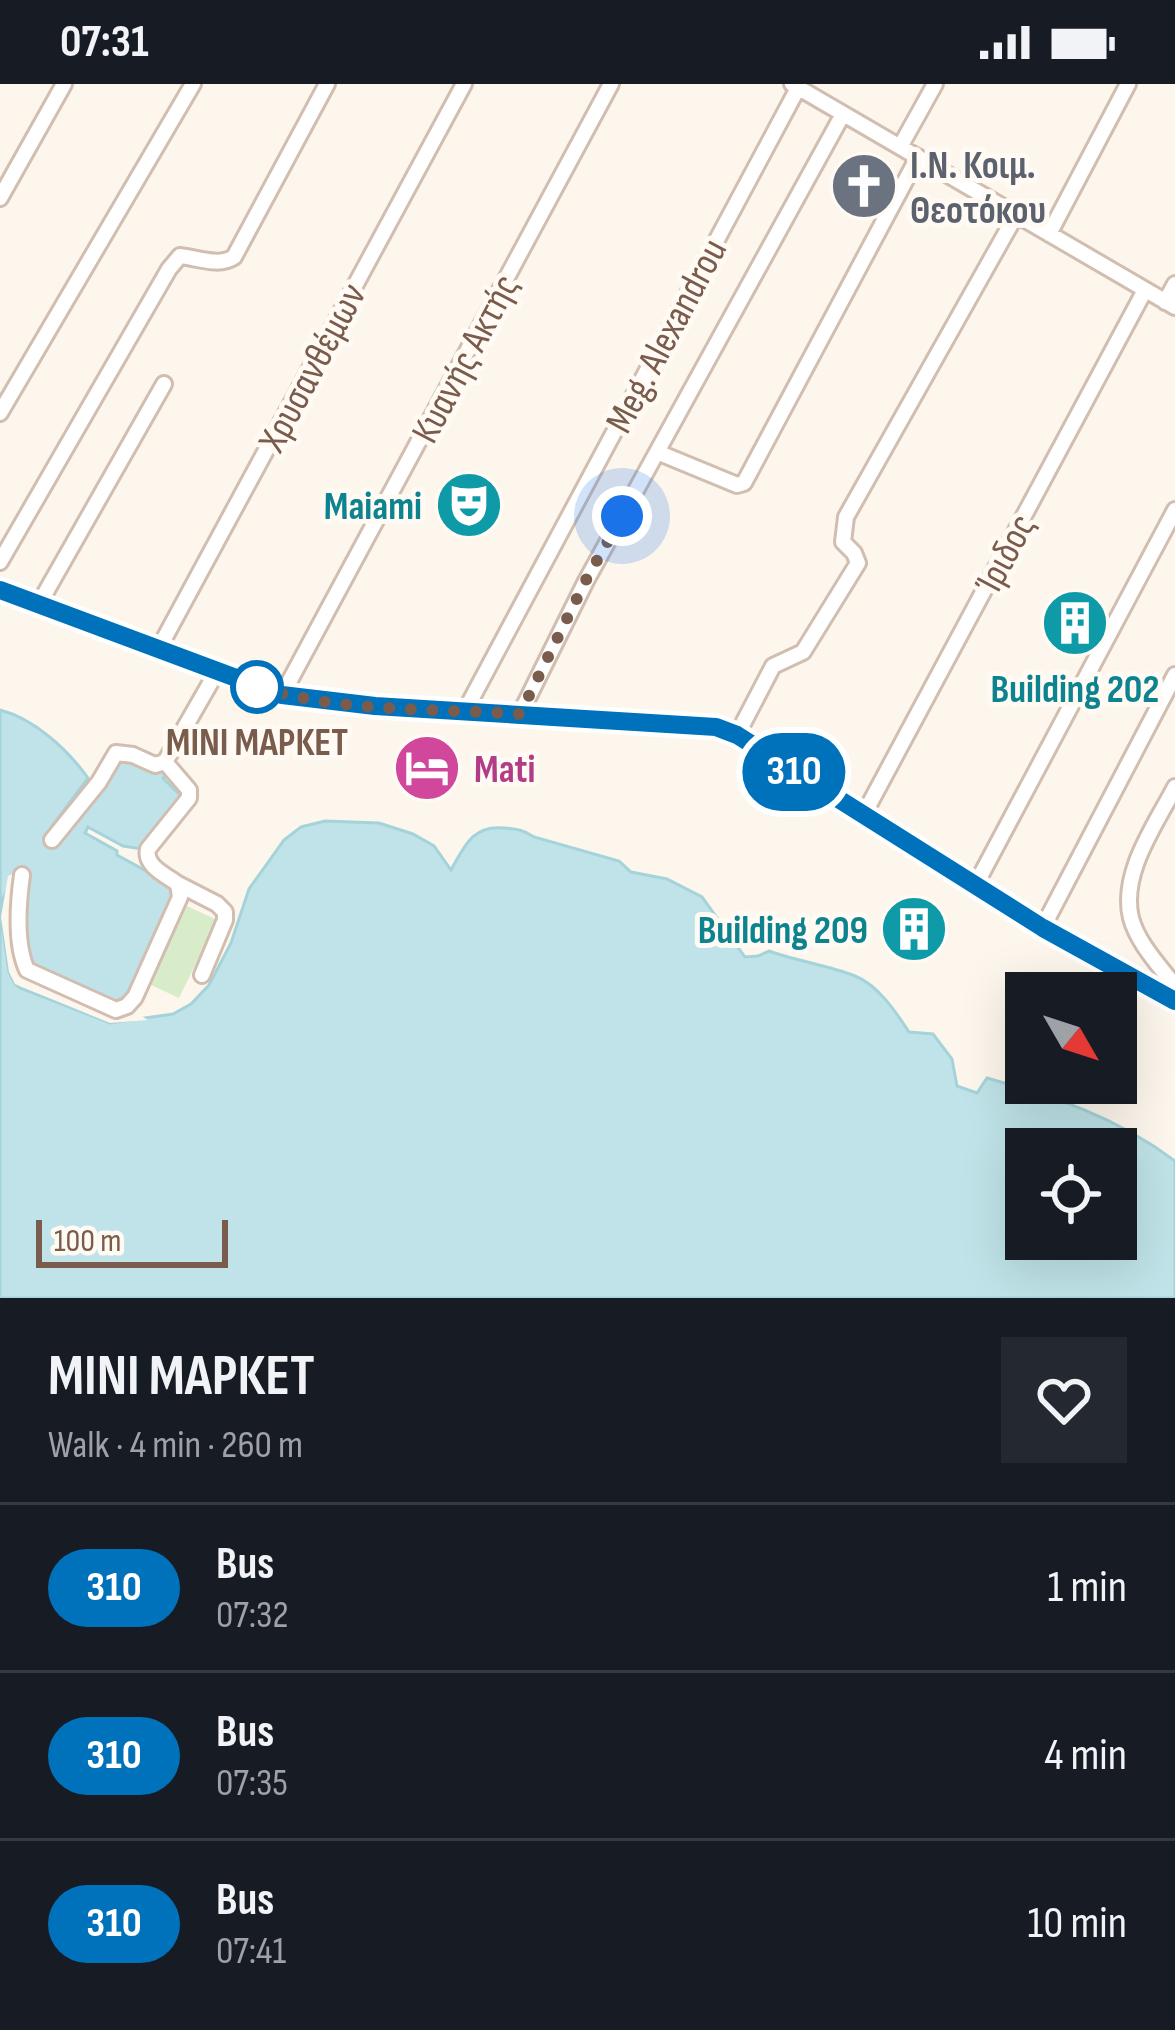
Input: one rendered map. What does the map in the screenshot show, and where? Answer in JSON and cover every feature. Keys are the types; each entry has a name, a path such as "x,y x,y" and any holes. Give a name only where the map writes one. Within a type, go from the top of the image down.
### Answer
{"street":[{"path":"0,198 64,84"},
{"path":"0,413 193,84"},
{"path":"0,562 169,269 180,256 218,262 234,256 327,84"},
{"name":"Χρυσανθέμων","path":"158,650 464,84"},
{"name":"Κυανής Ακτής","path":"282,695 611,84"},
{"path":"900,147 935,84"},
{"path":"1049,234 1128,84"},
{"path":"795,86 1170,304 1175,284"},
{"name":"Meg. Alexandrou","path":"464,711 795,86"},
{"path":"520,714 586,580 843,114"},
{"path":"657,452 736,485 744,483 918,157"},
{"path":"737,735 773,666 802,652 858,563 843,542 846,517 1016,215"},
{"name":"Ίριδος","path":"863,816 1145,290"},
{"path":"39,604 164,385"},
{"path":"975,886 1175,510"},
{"path":"0,590 282,695 375,706 716,727 737,735 1043,928 1171,988"},
{"path":"52,840 116,753 155,766 165,762 216,673"},
{"path":"1043,928 1175,675"},
{"path":"165,762 189,790 189,798 147,856 149,863 178,884 225,912 202,975"},
{"path":"1171,988 1141,940 1131,917 1129,894 1135,866 1175,787"},
{"path":"22,875 22,959 27,970 116,1010 135,998 180,897 178,884"}],"green space":[{"path":"187,906 217,920 179,998 149,984"}],"water":[{"path":"0,710 50,737 88,778 44,837 51,843 88,798 94,801 124,755 157,773 162,770 163,778 179,794 142,849 123,846 88,827 85,833 172,885 174,894 130,993 114,1003 34,969 24,936 27,869 18,871 3,898 1,917 9,972 20,988 110,1023 173,1014 209,985 231,943 249,889 284,840 301,827 325,821 379,823 434,846 451,870 477,833 493,828 524,831 619,861 631,872 667,879 702,897 745,957 769,951 863,980 886,1000 909,1032 933,1034 952,1059 957,1086 977,1093 987,1078 1005,1084 1005,1104 1068,1104 1123,1128 1005,1128 1005,1260 1137,1260 1137,1136 1153,1145 1175,1161 1175,1298 0,1298"}],"pier":[{"path":"18,871 7,917 19,980 111,1017 140,1015 148,1020 110,1023 15,984 1,917 8,876"}],"bus line":[{"name":"310","path":"0,590 282,695 375,706 716,727 737,735 1043,928 1175,1001"}],"place":[{"name":"Ι.Ν. Κοιμ. Θεοτόκου","path":"864,186"},
{"name":"Maiami","path":"469,505"},
{"name":"Building 202","path":"1075,623"},
{"name":"ΜΙΝΙ ΜΑΡΚΕΤ","path":"257,687"},
{"name":"Mati","path":"427,768"},
{"name":"Building 209","path":"914,929"}],"route":[{"path":"257,687 249,684 282,695 342,703 520,714 622,516"}]}
